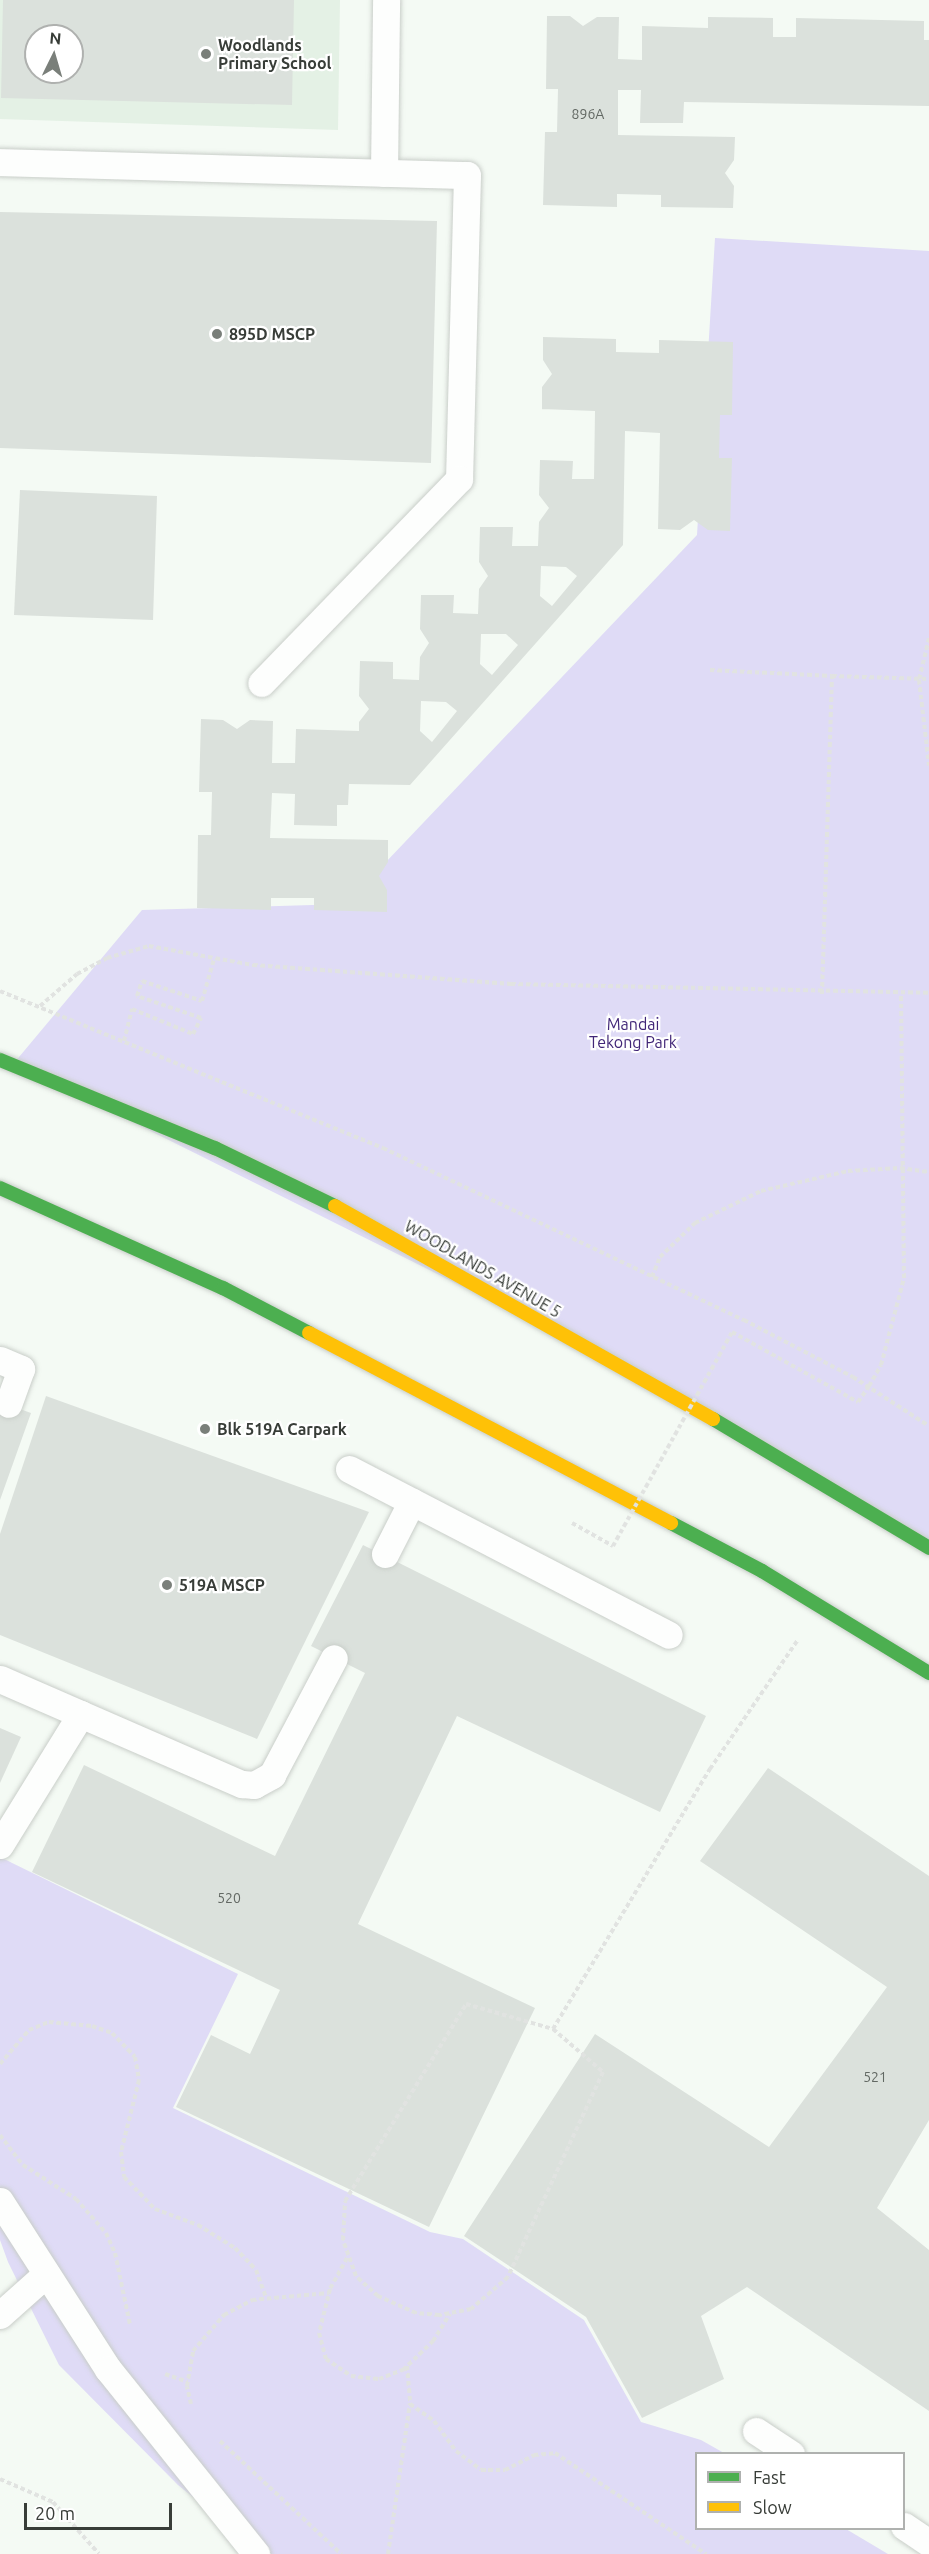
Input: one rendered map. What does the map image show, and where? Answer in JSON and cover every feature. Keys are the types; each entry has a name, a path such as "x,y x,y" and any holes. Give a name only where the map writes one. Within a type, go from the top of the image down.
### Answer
{"main road":[{"name":"WOODLANDS AVENUE 5","path":"0,1060 215,1148 371,1224 796,1466 929,1548"},
{"path":"0,1188 244,1299 762,1571 929,1673"}],"lane":[{"path":"384,173 386,0"},
{"path":"0,162 467,175 459,479 261,683"},
{"path":"0,1360 21,1369 8,1404"},
{"path":"349,1469 669,1635"},
{"path":"385,1554 412,1501"},
{"path":"0,1679 242,1784 254,1785 272,1775 334,1658"},
{"path":"0,1845 81,1714"},
{"path":"0,2201 108,2369 256,2554"},
{"path":"0,2315 46,2274"},
{"path":"756,2431 788,2452"}],"path":[{"path":"929,638 920,680 929,765"},
{"path":"710,670 929,679"},
{"path":"822,994 832,676"},
{"path":"40,1006 77,974 107,958 149,946 214,959 511,984 822,994 929,993"},
{"path":"124,1041 132,1009 193,1034 201,1018 137,996 142,981 202,1001 214,959"},
{"path":"0,991 383,1148 652,1277 868,1386 929,1426"},
{"path":"613,1546 732,1332 858,1402 881,1365 904,1278 900,1168 901,995"},
{"path":"652,1277 667,1250 695,1223 729,1203 820,1175 900,1168 929,1172"},
{"path":"552,2029 710,1769 788,1657"},
{"path":"466,2004 552,2029 603,2072 508,2277 471,2309 450,2314 416,2313 378,2296 356,2276 347,2257 343,2240 345,2201 466,2004"},
{"path":"0,2064 29,2030 49,2022 92,2026 112,2033 135,2057 139,2080 121,2152 124,2177 155,2209 198,2225 234,2248 256,2270 266,2297"},
{"path":"0,2135 23,2165 76,2199 106,2233 115,2253 131,2331"},
{"path":"347,2257 329,2293 320,2333 326,2359 351,2376 380,2379 407,2366 433,2341 450,2314"},
{"path":"195,2410 188,2382 193,2351 210,2326 240,2303 266,2297 329,2293"},
{"path":"388,2554 410,2404 407,2366"},
{"path":"157,2367 188,2382"},
{"path":"410,2404 434,2421 456,2451 481,2470 505,2470 534,2455 555,2453 706,2554"},
{"path":"212,2433 341,2554"},
{"path":"0,2479 53,2502 99,2554"}],"shaded area":[{"name":"Woodlands Primary School","path":"0,0 340,0 338,130 0,119"}],"green space":[{"name":"Mandai Tekong Park","path":"715,238 929,251 929,1545 596,1353 14,1063 142,910 346,904 697,535"},
{"path":"0,1857 238,1974 173,2108 430,2232 463,2239 584,2320 641,2422 701,2440 722,2452 695,2452 695,2530 848,2530 888,2554 263,2554 178,2485 59,2365 8,2262 0,2240"}],"building":[{"name":"Woodlands Primary School","path":"3,0 294,0 292,105 1,98"},
{"path":"547,16 570,16 583,26 597,17 619,17 618,59 642,60 642,26 708,28 708,17 773,18 773,37 796,37 796,18 924,21 924,40 929,40 929,106 684,102 683,123 640,123 641,90 618,90 618,135 735,137 734,160 725,173 734,186 733,208 661,207 661,195 617,194 617,207 543,205 545,132 557,132 558,89 546,89"},
{"name":"895D MSCP","path":"0,212 437,221 431,463 0,448"},
{"path":"543,337 616,339 616,352 659,353 659,340 733,342 732,415 720,415 719,458 732,458 730,531 708,530 694,520 680,530 658,529 660,433 625,431 623,545 410,785 349,784 348,805 337,805 337,826 294,825 295,794 272,793 270,838 388,840 388,862 379,876 387,890 387,912 314,910 314,898 271,898 271,910 197,908 198,835 211,835 212,792 199,792 201,719 223,720 237,729 250,720 273,721 272,763 295,763 296,729 359,731 359,722 369,709 359,696 360,661 393,662 393,679 419,680 420,657 429,643 420,629 421,595 454,595 453,613 478,614 479,589 488,576 479,562 480,527 513,527 512,546 538,546 539,522 549,508 539,495 540,460 573,461 572,479 594,479 595,411 542,409 542,387 552,374 543,360","holes":["541,566 566,567 577,576 552,606 540,596","481,634 506,634 518,645 492,675 480,664","421,701 446,702 457,711 432,742 420,731"]},
{"path":"20,490 157,496 153,620 14,615"},
{"name":"519A MSCP","path":"46,1396 369,1512 257,1739 0,1635 0,1534"},
{"path":"0,1402 31,1413 0,1500"},
{"path":"363,1545 706,1716 660,1812 457,1716 358,1924 535,2008 429,2227 176,2107 211,2035 250,2054 280,1990 32,1872 84,1765 275,1856 365,1673 311,1646"},
{"path":"0,1728 21,1737 0,1783"},
{"path":"768,1768 929,1876 929,2120 877,2208 929,2250 929,2411 747,2287 701,2316 724,2379 642,2418 586,2317 464,2236 595,2034 769,2147 887,1987 700,1861"}],"traffic: fast":[{"path":"0,1060 215,1148 335,1206"},
{"path":"0,1188 223,1288 309,1333"},
{"path":"713,1419 929,1548"},
{"path":"671,1523 762,1571 929,1673"}],"traffic: slow":[{"path":"335,1206 713,1419"},
{"path":"309,1333 671,1523"}],"place":[{"name":"Woodlands Primary School","path":"206,54"},
{"name":"895D MSCP","path":"217,334"},
{"name":"Blk 519A Carpark","path":"205,1429"},
{"name":"519A MSCP","path":"167,1585"}]}
